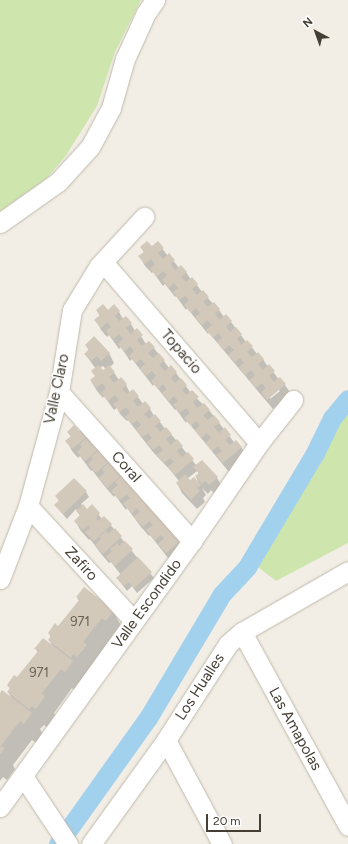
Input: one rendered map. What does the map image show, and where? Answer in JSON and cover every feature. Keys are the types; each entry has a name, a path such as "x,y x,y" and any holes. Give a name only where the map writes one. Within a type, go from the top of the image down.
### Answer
{"street":[{"path":"0,223 58,182 90,148 111,108 125,59 146,13 154,0"},
{"name":"Valle Claro","path":"0,579 28,506 59,392 72,310 103,262 144,217"},
{"name":"Topacio","path":"103,262 259,443"},
{"name":"Coral","path":"59,392 192,541"},
{"name":"Valle Escondido","path":"0,807 192,541 259,443 293,400"},
{"name":"Zafiro","path":"28,506 134,621"},
{"name":"Los Hualles","path":"91,844 166,740 228,644 242,632 348,571"},
{"name":"Las Amapolas","path":"242,632 348,826"},
{"path":"166,740 222,844"},
{"path":"23,776 64,838"}],"green space":[{"path":"0,0 141,0 115,52 97,106 65,157 47,178 0,211"},
{"path":"348,399 348,543 276,581 250,561 315,453 332,418"}],"building":[{"path":"147,241 152,246 158,241 164,248 158,253 163,259 169,253 175,260 171,264 175,270 181,265 187,272 181,277 186,282 192,277 198,284 192,289 197,295 203,290 209,297 203,302 208,307 214,302 220,309 215,314 220,320 226,314 232,321 226,327 230,332 236,327 242,334 237,339 241,345 247,340 253,346 247,352 252,357 258,352 264,359 258,364 263,370 269,364 275,371 269,376 274,382 280,377 286,384 267,400 261,392 266,388 262,383 256,388 250,380 255,375 251,370 245,375 239,367 244,363 240,358 235,362 228,355 234,350 229,345 224,350 217,342 222,338 218,333 213,338 206,330 212,325 207,320 202,325 195,317 200,313 196,308 191,313 184,305 189,300 185,296 180,300 173,292 178,288 174,283 169,288 162,280 167,275 163,271 157,277 150,269 155,264 151,259 145,264 138,256 144,252 140,247"},
{"path":"103,304 108,310 114,304 120,311 115,316 119,321 126,316 132,323 126,328 131,334 137,328 143,335 137,340 142,346 149,341 155,347 148,353 153,358 159,353 165,360 159,365 165,371 171,365 177,372 171,378 175,383 181,378 187,385 182,390 186,395 192,390 199,397 193,402 197,408 204,403 210,410 203,415 208,420 214,415 220,422 214,427 219,433 225,427 231,435 225,440 230,445 236,440 242,447 223,463 216,455 222,451 218,446 212,451 206,443 211,438 207,433 201,438 195,430 200,426 196,421 191,426 184,418 190,413 186,408 180,413 173,405 178,401 174,396 169,401 162,393 167,389 163,384 158,389 151,381 156,376 152,371 146,376 140,368 145,364 141,359 136,363 129,356 134,351 130,346 124,352 118,344 123,339 119,334 113,339 106,331 111,327 107,322 101,328 94,320 100,315 96,310"},
{"path":"94,336 110,353 101,361 97,356 91,361 84,354 89,349 85,345"},
{"path":"98,365 103,370 109,365 115,372 109,377 114,383 121,377 127,384 122,389 127,394 133,389 139,396 133,401 138,407 145,401 151,408 144,414 149,419 155,414 161,421 155,426 160,432 166,427 172,434 166,439 171,445 177,439 183,446 177,451 182,457 188,452 194,459 175,475 168,467 174,462 170,458 164,463 157,455 163,450 159,445 153,450 147,442 152,438 148,433 142,437 136,429 141,425 137,420 132,424 125,417 130,412 126,407 120,412 113,404 119,400 115,395 108,401 101,393 106,388 102,383 96,388 90,380 95,376 91,371"},
{"path":"74,425 79,431 85,426 91,433 72,449 65,441 71,436 67,432"},
{"path":"95,436 103,445 85,461 77,452 82,447 80,444 86,438 89,442"},
{"path":"99,450 114,457 96,473 88,464 93,459 91,457"},
{"path":"202,460 218,477 209,485 205,481 202,484 195,476 199,473 193,467"},
{"path":"119,462 127,470 107,488 99,478 105,472 102,469 109,463 113,467"},
{"path":"185,474 190,480 194,477 201,485 197,488 200,491 191,500 176,483"},
{"path":"122,476 151,496 145,502 148,507 154,501 174,523 168,528 172,533 178,528 186,536 166,553 158,544 164,538 161,535 155,540 146,530 153,525 149,521 143,527 134,517 140,512 137,508 132,513 123,504 130,498 127,495 130,492 120,500 111,491 118,485 115,482"},
{"path":"74,478 87,491 63,514 54,505 59,500 55,496"},
{"path":"83,504 87,509 92,504 100,513 96,518 98,521 104,516 112,524 94,541 85,532 90,528 88,525 83,530 74,521 80,515 76,511"},
{"path":"115,528 122,536 103,554 95,545 101,539 99,537 106,531 108,534"},
{"path":"125,541 133,549 115,566 106,557 112,551 110,549 117,543 119,546"},
{"path":"138,557 152,572 134,588 128,582 124,586 116,578"},
{"path":"84,587 114,610 106,621 102,618 83,642 87,645 77,657 73,654 71,658 48,640 51,636 48,633 55,623 58,626 80,599 76,597"},
{"path":"43,638 73,661 65,672 61,669 42,693 45,696 36,709 32,706 29,709 7,692 10,688 7,685 14,675 17,677 39,650 34,649"},
{"path":"2,690 32,713 24,724 20,721 1,746 5,748 0,754 0,693"}],"waterway":[{"path":"58,844 148,718 222,594 247,567 315,453 332,418 348,399"}]}
